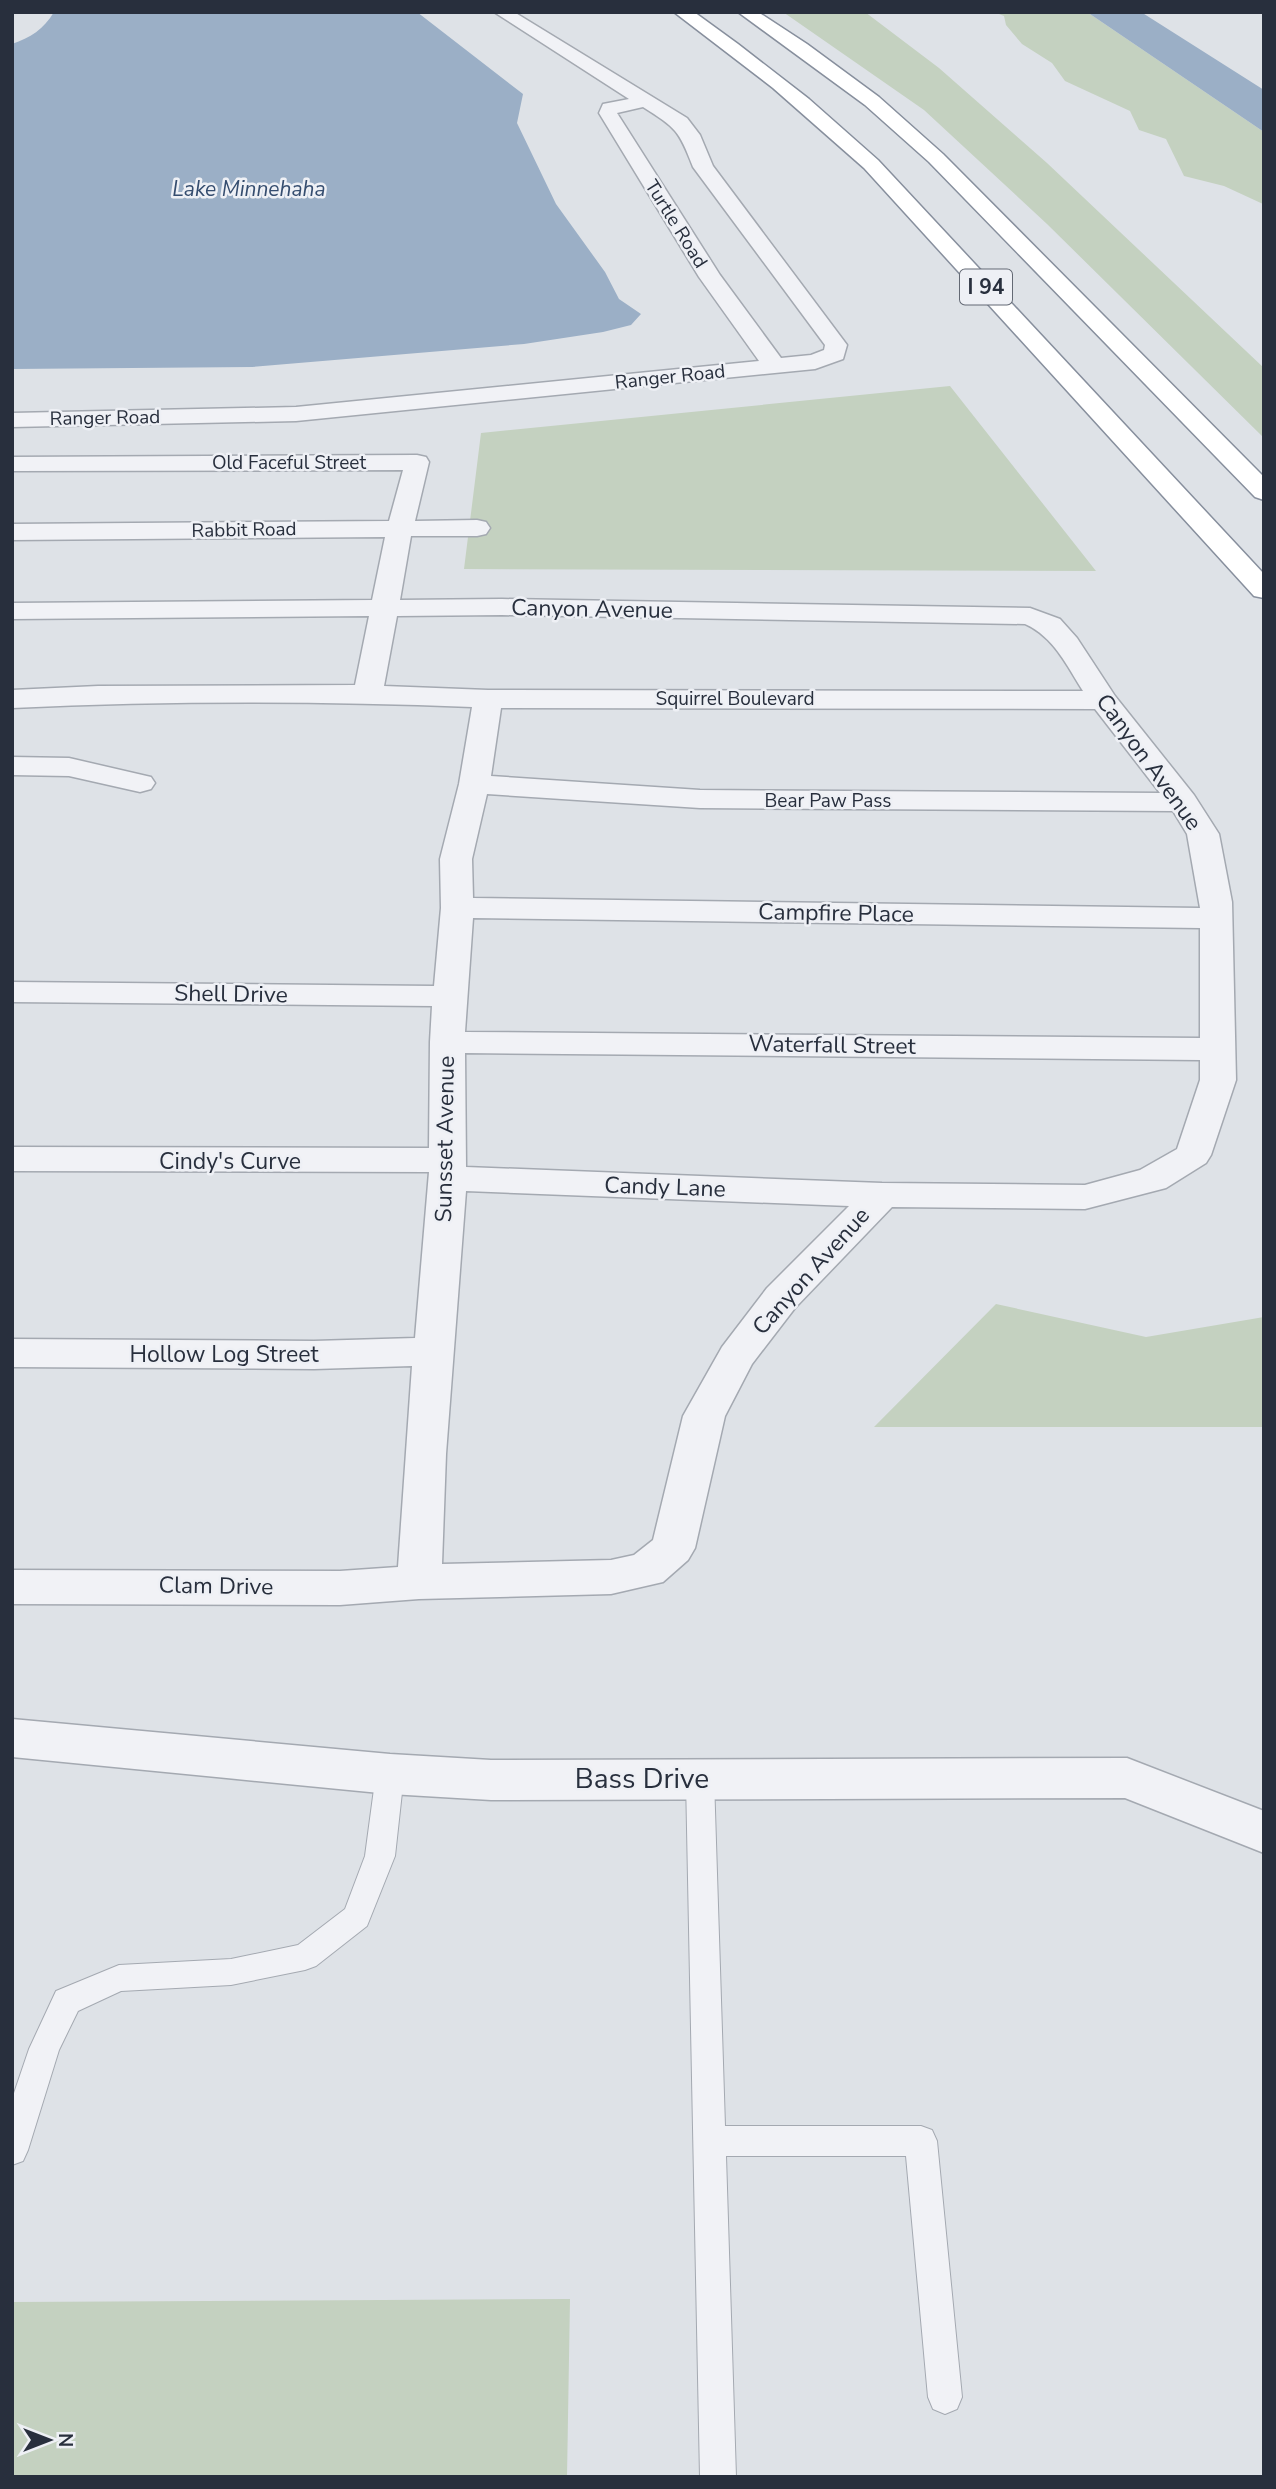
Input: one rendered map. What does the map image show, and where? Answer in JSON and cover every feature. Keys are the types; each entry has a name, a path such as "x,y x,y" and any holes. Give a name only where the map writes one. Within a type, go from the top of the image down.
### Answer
{"highway":[{"name":"I 94","path":"682,12 746,56 811,107 871,164 1264,590"},
{"name":"I 94","path":"746,12 872,102 936,158 1264,492"}],"street":[{"name":"Ranger Road","path":"12,420 296,414 775,366 825,360 835,354 835,345 703,167 690,135 678,121 502,12"},
{"path":"646,101 610,108 608,113 617,128 678,121"},
{"name":"Turtle Road","path":"617,128 710,277 775,366"},
{"name":"Old Faceful Street","path":"12,464 416,462 400,528 368,694"},
{"name":"Rabbit Road","path":"12,532 477,528"},
{"name":"Canyon Avenue","path":"12,611 384,607 1019,614 1040,619 1057,632 1103,700 1183,802 1203,834 1216,902 1218,1080 1193,1155 1153,1179 1084,1198 882,1195 781,1298 736,1357 704,1416 673,1548 647,1570 611,1577 419,1582"},
{"path":"12,699 98,695 368,694"},
{"name":"Squirrel Boulevard","path":"368,694 488,699 1103,700"},
{"name":"Sunsset Avenue","path":"419,1582 425,1454 448,1169 447,1041 457,908 456,859 474,784 488,699"},
{"path":"12,766 68,767 140,783"},
{"name":"Bear Paw Pass","path":"474,784 700,799 1183,802"},
{"name":"Campfire Place","path":"457,908 1216,918"},
{"name":"Shell Drive","path":"12,992 449,996"},
{"name":"Waterfall Street","path":"447,1041 1217,1049"},
{"name":"Cindy's Curve","path":"12,1159 448,1169"},
{"name":"Candy Lane","path":"448,1169 882,1195"},
{"name":"Hollow Log Street","path":"12,1353 314,1355 435,1351"},
{"name":"Clam Drive","path":"12,1587 340,1588 419,1582"},
{"name":"Bass Drive","path":"12,1738 390,1774 491,1780 1127,1778 1264,1832"}],"lane":[{"path":"12,2150 44,2049 66,2001 119,1978 231,1972 304,1957 357,1917 380,1856 390,1774"},
{"path":"700,1779 718,2477"},
{"path":"709,2141 921,2141 945,2398"}],"green space":[{"path":"783,12 865,12 939,68 1047,163 1264,368 1264,438 1047,224 924,110"},
{"path":"994,12 1087,12 1264,132 1264,207 1263,204 1224,186 1184,176 1166,139 1139,130 1130,111 1065,81 1052,63 1022,44 1006,25 1004,16"},
{"path":"950,386 1096,571 464,569 481,433"},
{"path":"996,1304 1146,1337 1264,1317 1264,1427 874,1427"},
{"path":"570,2299 567,2477 12,2477 12,2302"}],"water":[{"name":"Lake Minnehaha","path":"54,12 417,12 523,94 517,123 556,204 605,272 619,299 641,314 631,325 524,344 252,367 12,369 12,44 36,32"},
{"path":"1087,12 1141,12 1264,90 1264,132"}]}
